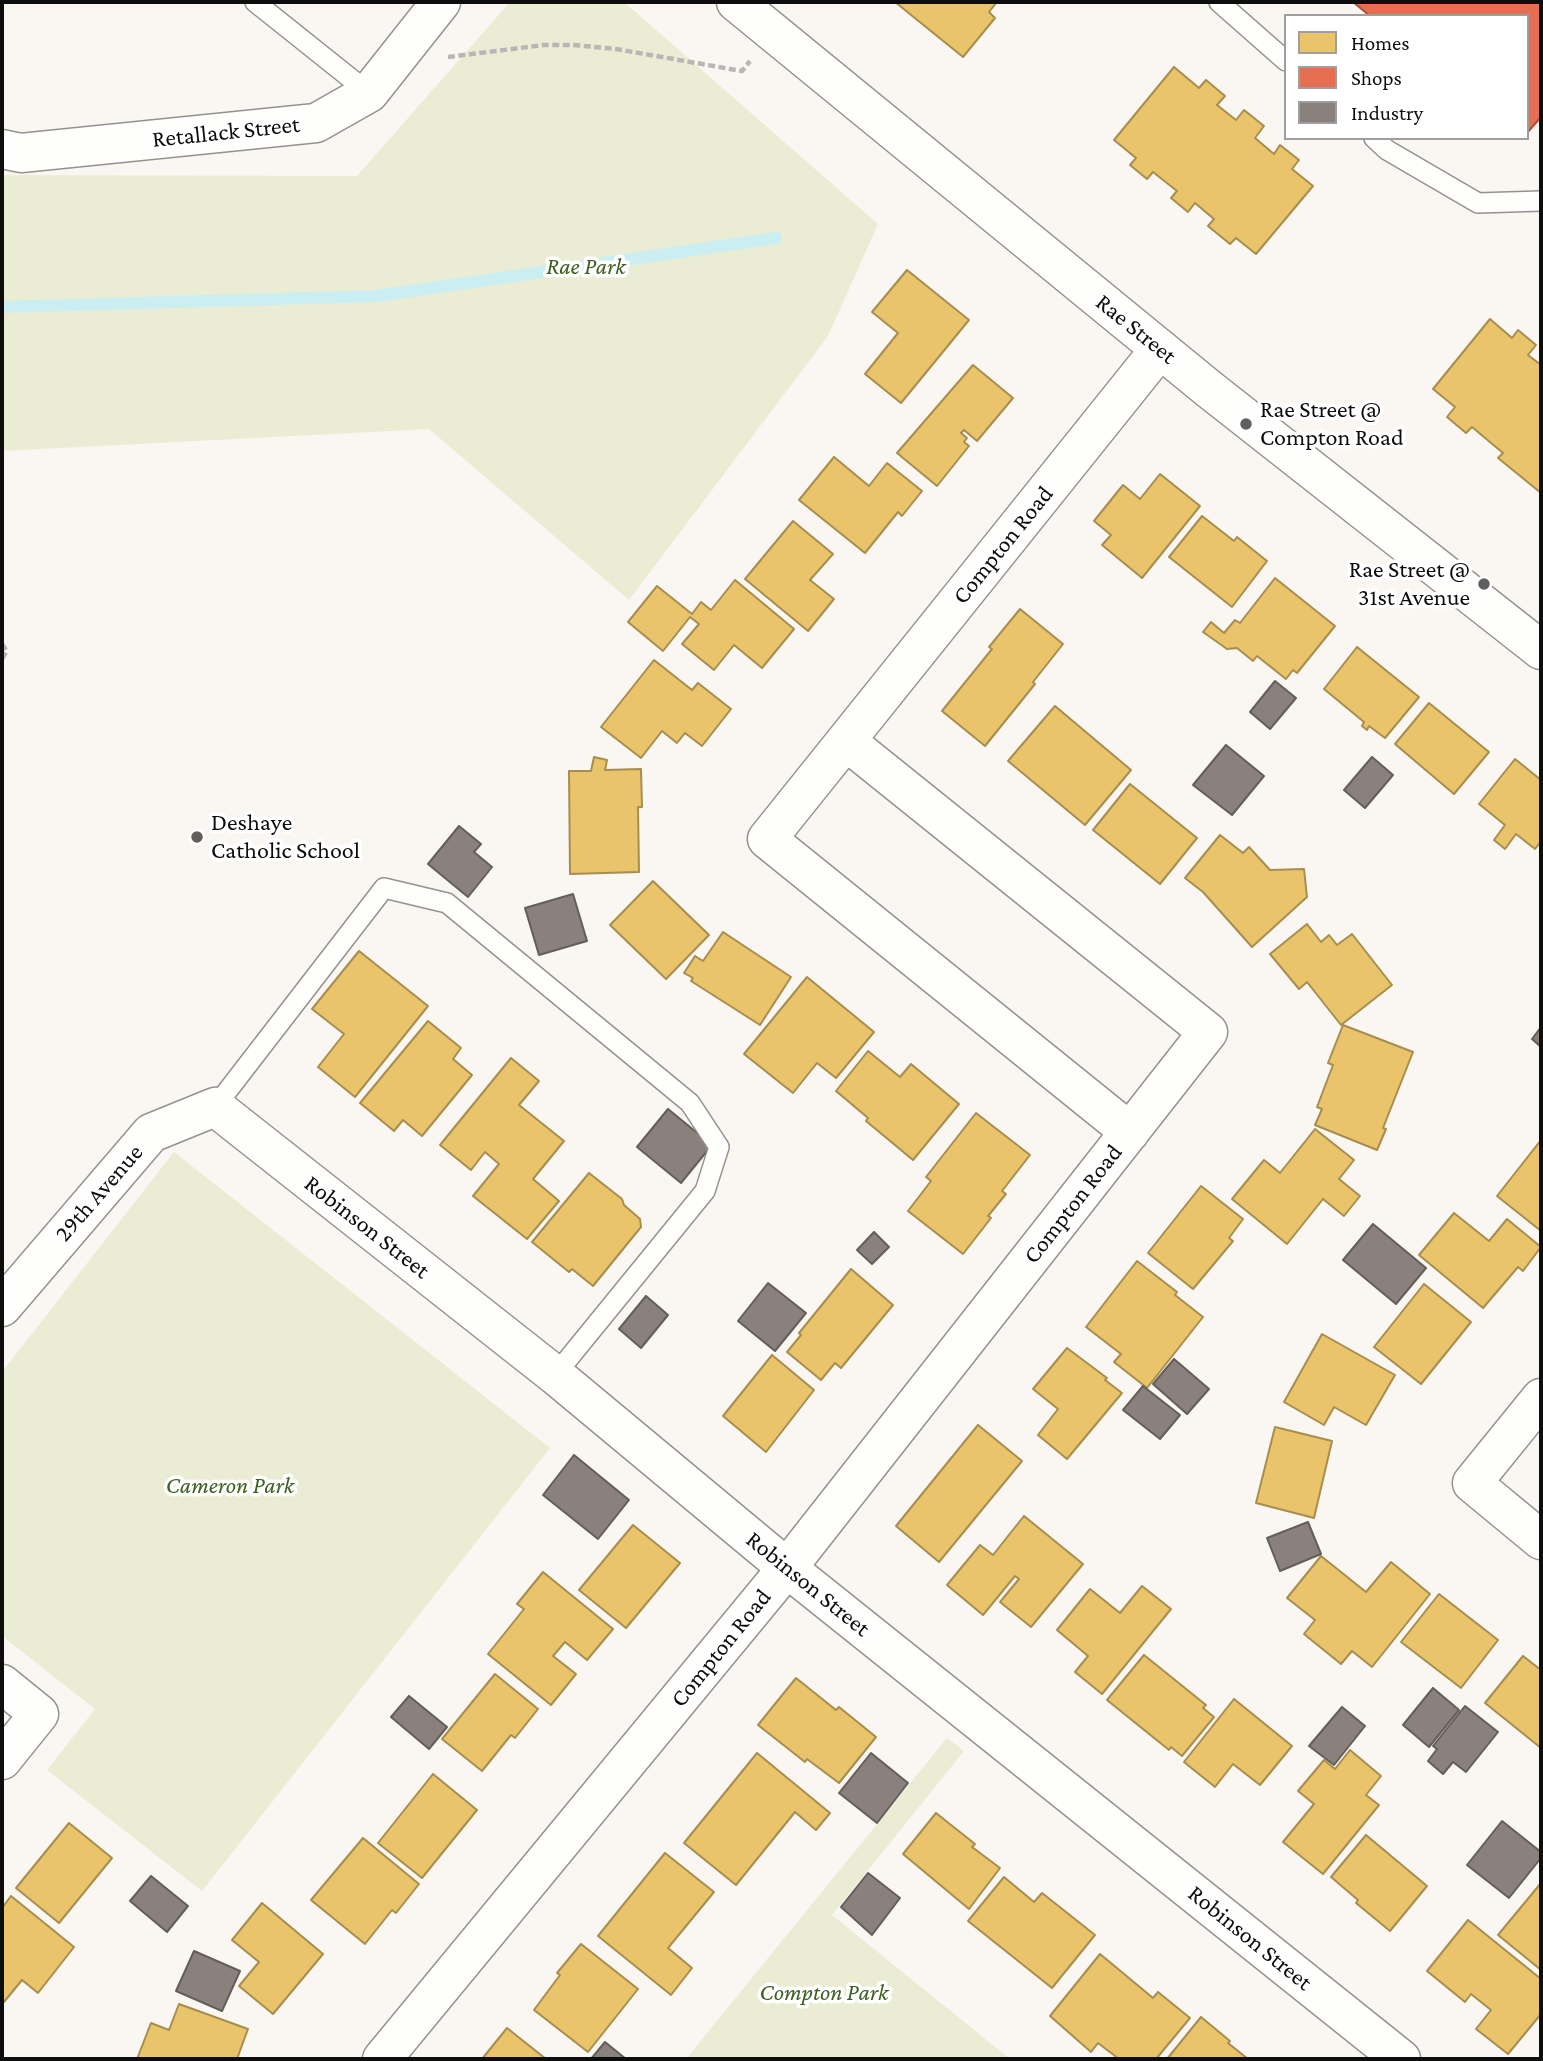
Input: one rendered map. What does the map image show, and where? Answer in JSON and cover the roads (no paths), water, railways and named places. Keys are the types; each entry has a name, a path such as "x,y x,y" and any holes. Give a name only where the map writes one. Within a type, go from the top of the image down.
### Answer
{"street":[{"name":"Retallack Street","path":"2,149 21,153 316,122 369,93 441,2"},
{"name":"Rae Street","path":"736,2 1160,349 1541,650"},
{"name":"Compton Road","path":"1130,1132 767,839 1160,349"},
{"name":"Compton Road","path":"382,2059 787,1568 1208,1032 846,741"},
{"name":"29th Avenue","path":"2,1307 151,1133 215,1107"},
{"name":"Robinson Street","path":"215,1107 555,1375 787,1568 1401,2059"},
{"path":"1541,1398 1472,1483 1541,1540"},
{"path":"2,1684 39,1714 2,1760"}],"lane":[{"path":"255,2 369,93"},
{"path":"1219,2 1284,59"},
{"path":"1376,140 1387,150 1478,203 1541,201"},
{"path":"215,1107 384,888 447,903 690,1102 719,1147 705,1191 555,1375"}],"waterway":[{"path":"2,307 377,296 776,238"}],"place":[{"name":"Rae Street @ Compton Road","path":"1246,424"},
{"name":"Rae Street @ 31st Avenue","path":"1484,584"},
{"name":"Deshaye Catholic School","path":"197,837"}],"park label":[{"name":"Rae Park","path":"586,267"},
{"name":"Cameron Park","path":"230,1486"},
{"name":"Compton Park","path":"824,1993"}]}
